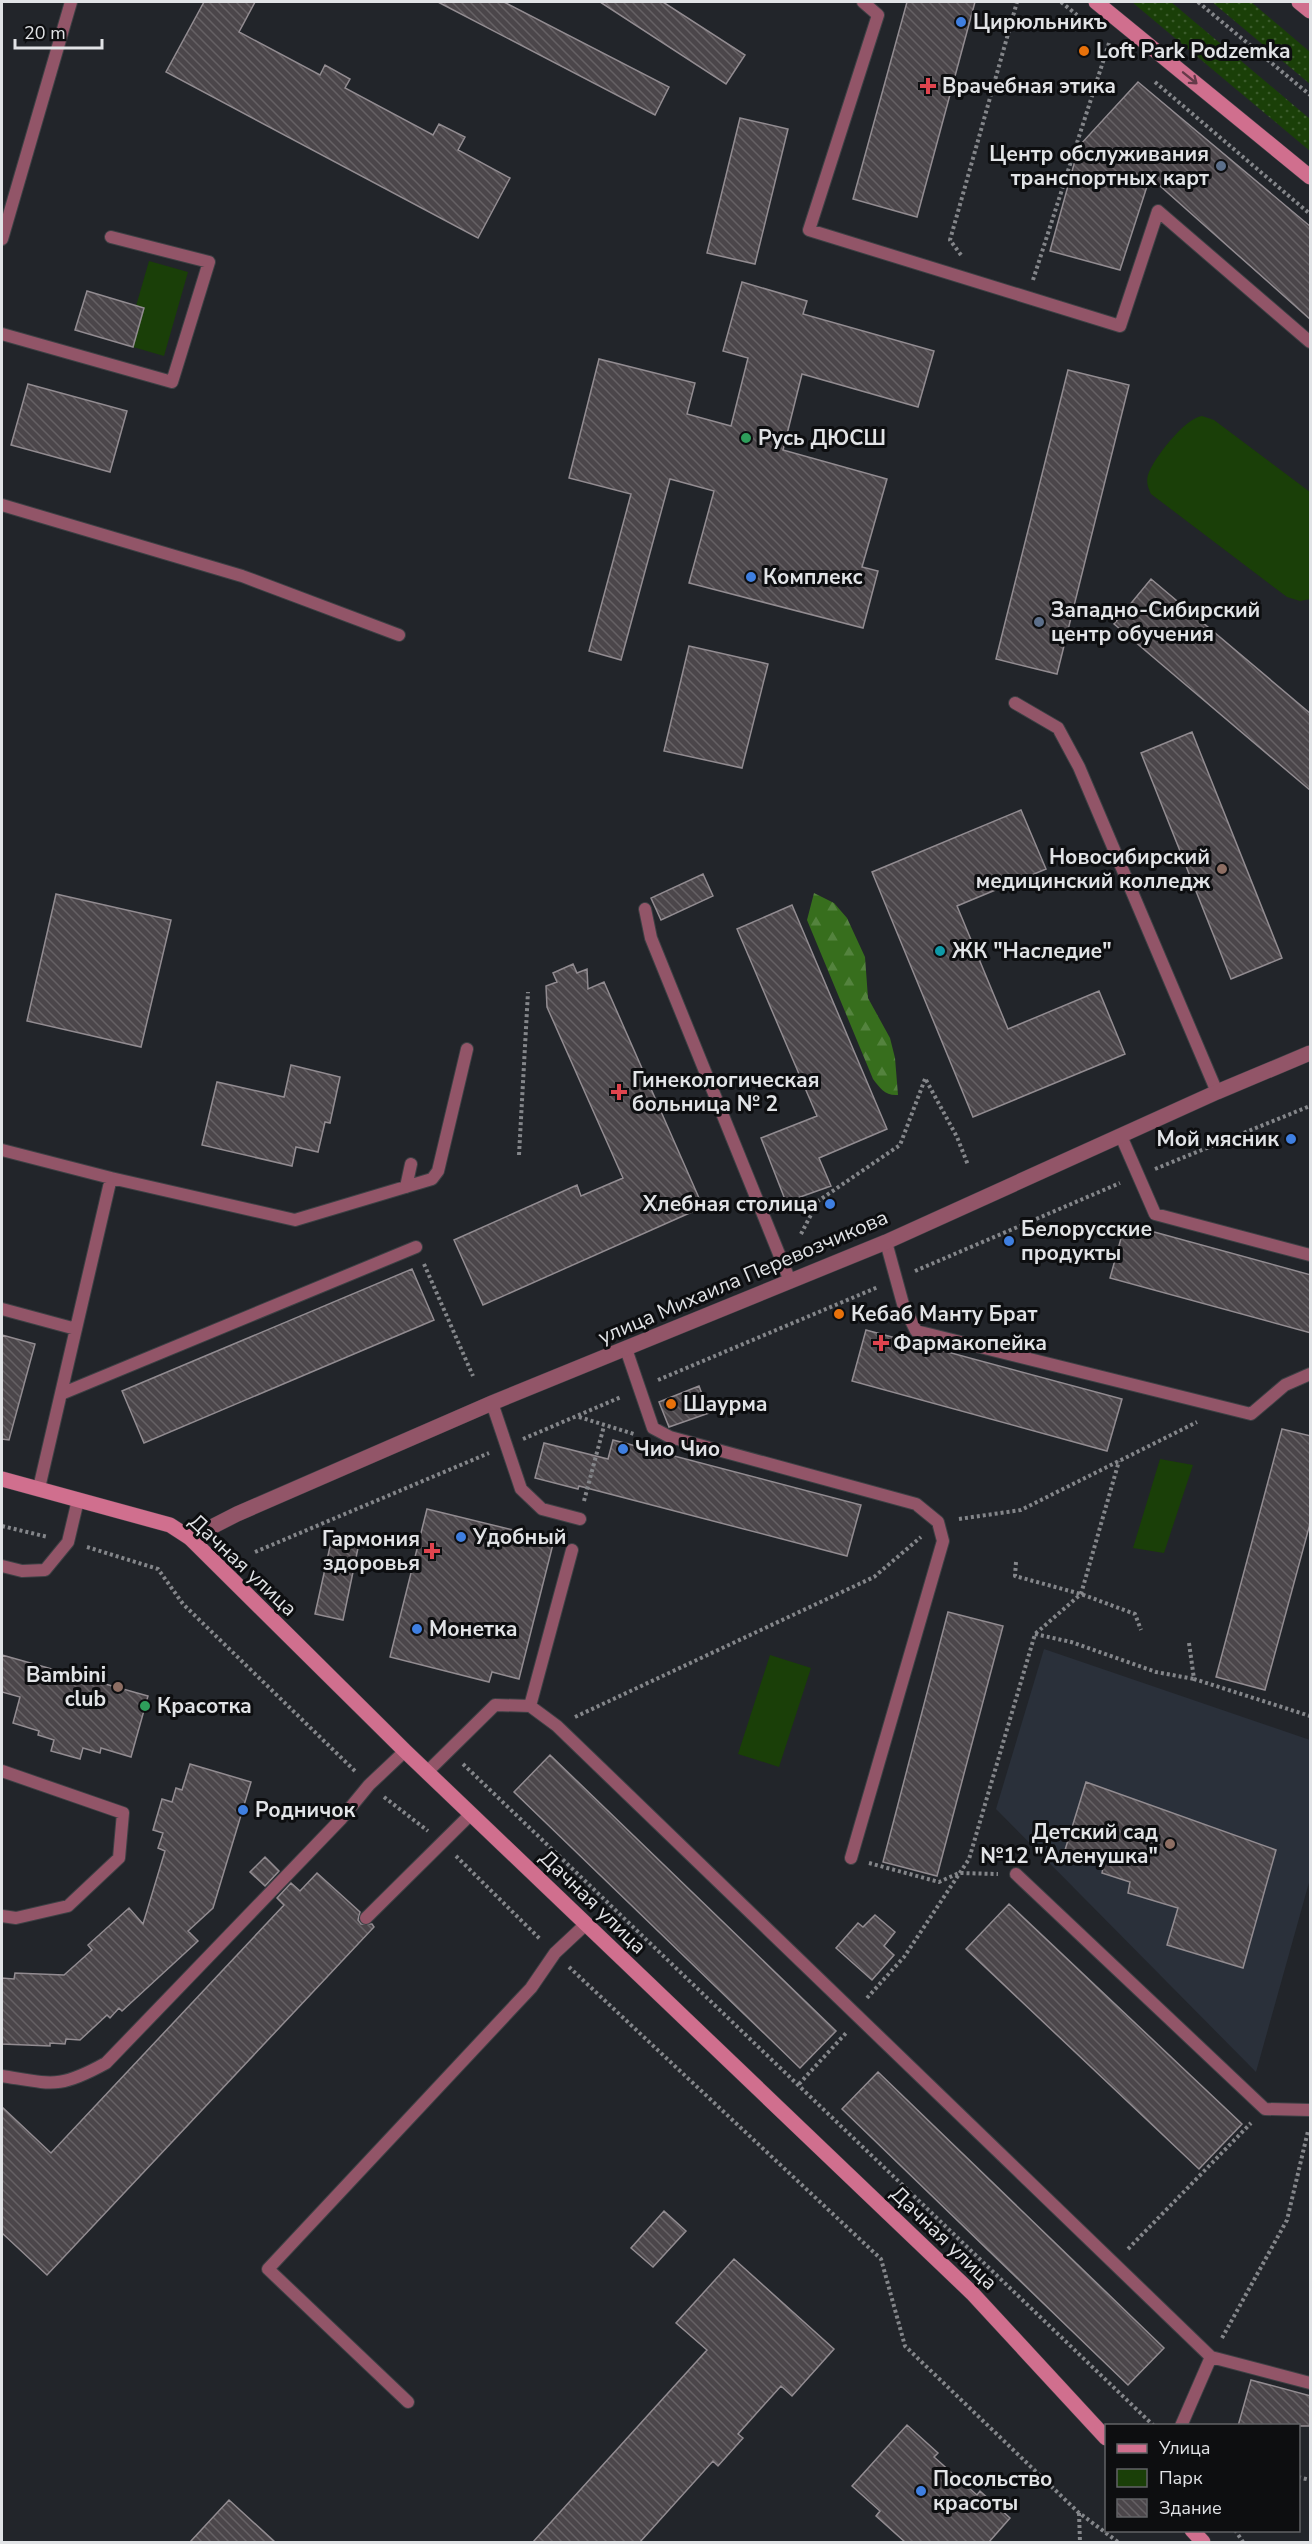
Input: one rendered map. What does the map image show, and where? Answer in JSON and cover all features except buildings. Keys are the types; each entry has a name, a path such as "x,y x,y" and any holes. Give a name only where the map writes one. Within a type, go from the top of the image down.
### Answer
{"street":[{"path":"1096,2 1311,177"},
{"path":"1299,2 1311,11"},
{"name":"улица Михаила Перевозчикова","path":"190,1538 237,1514 492,1403 886,1242 1216,1092 1311,1053"},
{"name":"Дачная улица","path":"2,1479 170,1525 190,1538 405,1751 972,2293 1105,2436"}],"lane":[{"path":"2,239 71,2"},
{"path":"863,2 878,15 809,230 1120,326 1158,211 1311,342"},
{"path":"2,334 172,382 209,262 111,237"},
{"path":"2,505 242,576 399,634"},
{"path":"1015,703 1058,728 1079,767 1216,1092"},
{"path":"645,909 651,938 790,1281"},
{"path":"2,1150 111,1178 295,1220 432,1179 438,1171 467,1049"},
{"path":"1121,1136 1155,1214 1311,1255"},
{"path":"406,1187 411,1164"},
{"path":"39,1488 111,1178"},
{"path":"886,1242 903,1304 916,1330 1251,1414 1285,1384 1311,1374"},
{"path":"60,1394 416,1247"},
{"path":"2,1310 76,1329"},
{"path":"626,1349 652,1428 670,1437 916,1504 938,1522 942,1541 851,1858"},
{"path":"492,1403 521,1489 542,1509 580,1519"},
{"path":"2,1566 22,1571 45,1570 68,1542 78,1500"},
{"path":"530,1706 572,1550"},
{"path":"427,1772 495,1705 530,1706 557,1726 1211,2357 1311,2383"},
{"path":"2,2076 54,2084 76,2079 106,2063 341,1819 369,1785 405,1751"},
{"path":"2,1771 123,1813 119,1858 68,1906 16,1918 2,1916"},
{"path":"366,1918 471,1814"},
{"path":"1016,1874 1265,2109 1311,2110"},
{"path":"408,2402 268,2268 531,1988 555,1953 585,1924"},
{"path":"1182,2424 1211,2357"}],"path":[{"path":"981,283 950,240 1017,2"},
{"path":"1061,2 1079,17"},
{"path":"1198,2 1311,94"},
{"path":"1101,37 1118,51"},
{"path":"1027,296 1109,43"},
{"path":"1146,74 1311,214"},
{"path":"519,1155 528,992"},
{"path":"801,1234 818,1201 900,1145 925,1079 957,1137 968,1165"},
{"path":"255,1552 578,1417 639,1388 1137,1176 1311,1107"},
{"path":"416,1247 473,1376"},
{"path":"557,1726 874,1577 938,1522 1021,1510 1224,1408"},
{"path":"578,1417 637,1435 652,1428"},
{"path":"580,1519 604,1426"},
{"path":"798,2084 904,1957 969,1859 1035,1634 1081,1594 1119,1461"},
{"path":"2,1526 68,1542 158,1569 183,1604 369,1785 443,1843 555,1953 881,2259 904,2346 1078,2512 1118,2542"},
{"path":"1016,1562 1015,1576 1081,1594 1135,1614 1141,1630"},
{"path":"1035,1634 1071,1642 1156,1672 1194,1679 1311,1716"},
{"path":"1188,1643 1194,1679"},
{"path":"449,1751 1152,2424"},
{"path":"851,1858 939,1882 959,1873 1016,1874"},
{"path":"1113,2264 1265,2109"},
{"path":"1211,2357 1287,2220 1311,2120"},
{"path":"1078,2512 1080,2542"}],"shaded area":[{"name":"Детский сад №12 \"Аленушка\"","path":"1044,1649 1310,1740 1310,1879 1256,2072 996,1809"}],"green space":[{"path":"1132,2 1171,2 1310,119 1310,151"},
{"path":"1212,2 1251,2 1310,52 1310,84"},
{"path":"149,261 188,272 164,356 133,347 144,308 136,306"},
{"path":"1202,416 1214,420 1310,492 1310,599 1300,601 1287,597 1151,494 1147,478 1156,459 1179,431 1195,418"},
{"path":"814,893 834,903 847,918 865,957 868,998 890,1038 895,1058 898,1095 886,1093 873,1079 807,920"},
{"path":"1160,1459 1193,1465 1164,1553 1133,1548"},
{"path":"770,1655 811,1668 779,1767 738,1754"}],"place":[{"name":"Цирюльникъ","path":"961,22"},
{"name":"Loft Park Podzemka","path":"1084,51"},
{"name":"Врачебная этика","path":"928,86"},
{"name":"Центр обслуживания транспортных карт","path":"1221,166"},
{"name":"Русь ДЮСШ","path":"746,438"},
{"name":"Комплекс","path":"751,577"},
{"name":"Западно-Сибирский центр обучения","path":"1039,622"},
{"name":"Новосибирский медицинский колледж","path":"1222,869"},
{"name":"ЖК \"Наследие\"","path":"940,951"},
{"name":"Гинекологическая больница № 2","path":"619,1092"},
{"name":"Мой мясник","path":"1291,1139"},
{"name":"Хлебная столица","path":"830,1204"},
{"name":"Белорусские продукты","path":"1009,1241"},
{"name":"Кебаб Манту Брат","path":"839,1314"},
{"name":"Фармакопейка","path":"881,1343"},
{"name":"Шаурма","path":"671,1404"},
{"name":"Чио Чио","path":"623,1449"},
{"name":"Удобный","path":"461,1537"},
{"name":"Гармония здоровья","path":"432,1551"},
{"name":"Монетка","path":"417,1629"},
{"name":"Bambini club","path":"118,1687"},
{"name":"Красотка","path":"145,1706"},
{"name":"Родничок","path":"243,1810"},
{"name":"Детский сад №12 \"Аленушка\"","path":"1170,1844"},
{"name":"Посольство красоты","path":"921,2491"}]}
